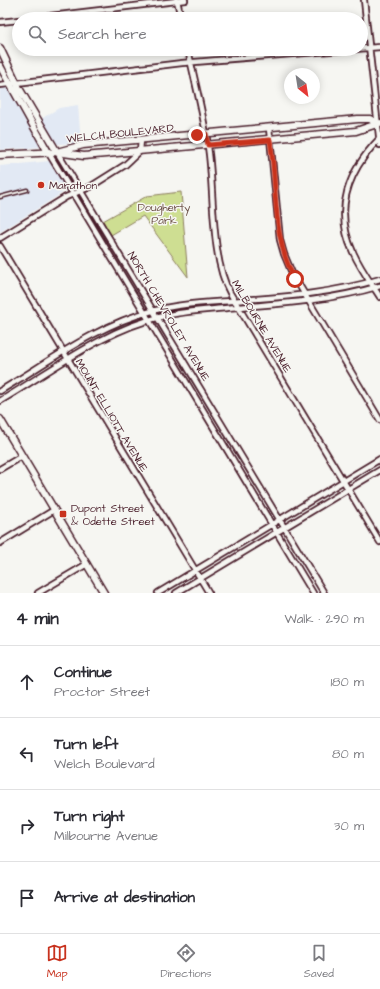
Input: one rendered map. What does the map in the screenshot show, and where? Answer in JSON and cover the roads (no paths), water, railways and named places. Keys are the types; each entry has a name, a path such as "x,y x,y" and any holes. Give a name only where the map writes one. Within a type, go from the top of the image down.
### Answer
{"main road":[{"name":"NORTH CHEVROLET AVENUE","path":"0,48 17,84 57,152"},
{"name":"NORTH CHEVROLET AVENUE","path":"0,66 48,152"},
{"name":"WELCH BOULEVARD","path":"57,152 78,145 362,119 370,119 378,123"},
{"name":"WELCH BOULEVARD","path":"0,155 57,152 84,156 270,140 361,130 378,123"},
{"path":"0,419 104,593"}],"street":[{"path":"177,0 180,12"},
{"path":"81,12 185,0"},
{"path":"364,0 365,12"},
{"path":"0,22 12,21"},
{"path":"368,38 380,144"},
{"path":"369,48 380,47"},
{"name":"MILBOURNE AVENUE","path":"189,56 208,145 219,263 224,281 380,542"},
{"path":"0,85 190,62 267,56"},
{"path":"269,128 282,247 288,266 380,420"},
{"path":"380,138 364,155 355,169 347,192 344,210 345,227 350,244 370,282 380,297"},
{"path":"0,238 123,166 140,151 141,140"},
{"name":"NORTH CHEVROLET AVENUE","path":"48,152 313,593"},
{"name":"NORTH CHEVROLET AVENUE","path":"57,152 324,593"},
{"name":"MOUNT ELLIOTT AVENUE","path":"0,246 209,593"},
{"path":"0,391 108,327 153,310 172,306 305,294 380,279"},
{"path":"0,401 111,334 158,317 183,312 309,301 380,286"},
{"path":"212,425 220,420"},
{"path":"0,469 22,456"},
{"path":"158,593 380,459"},
{"path":"176,593 380,470"},
{"path":"0,543 54,510"},
{"path":"38,593 87,564"}],"lane":[{"path":"0,197 27,190"}],"place":[{"name":"Marathon","path":"41,185"},
{"name":"Dupont Street & Odette Street","path":"63,514"}],"park label":[{"name":"Dougherty Park","path":"164,213"}]}
